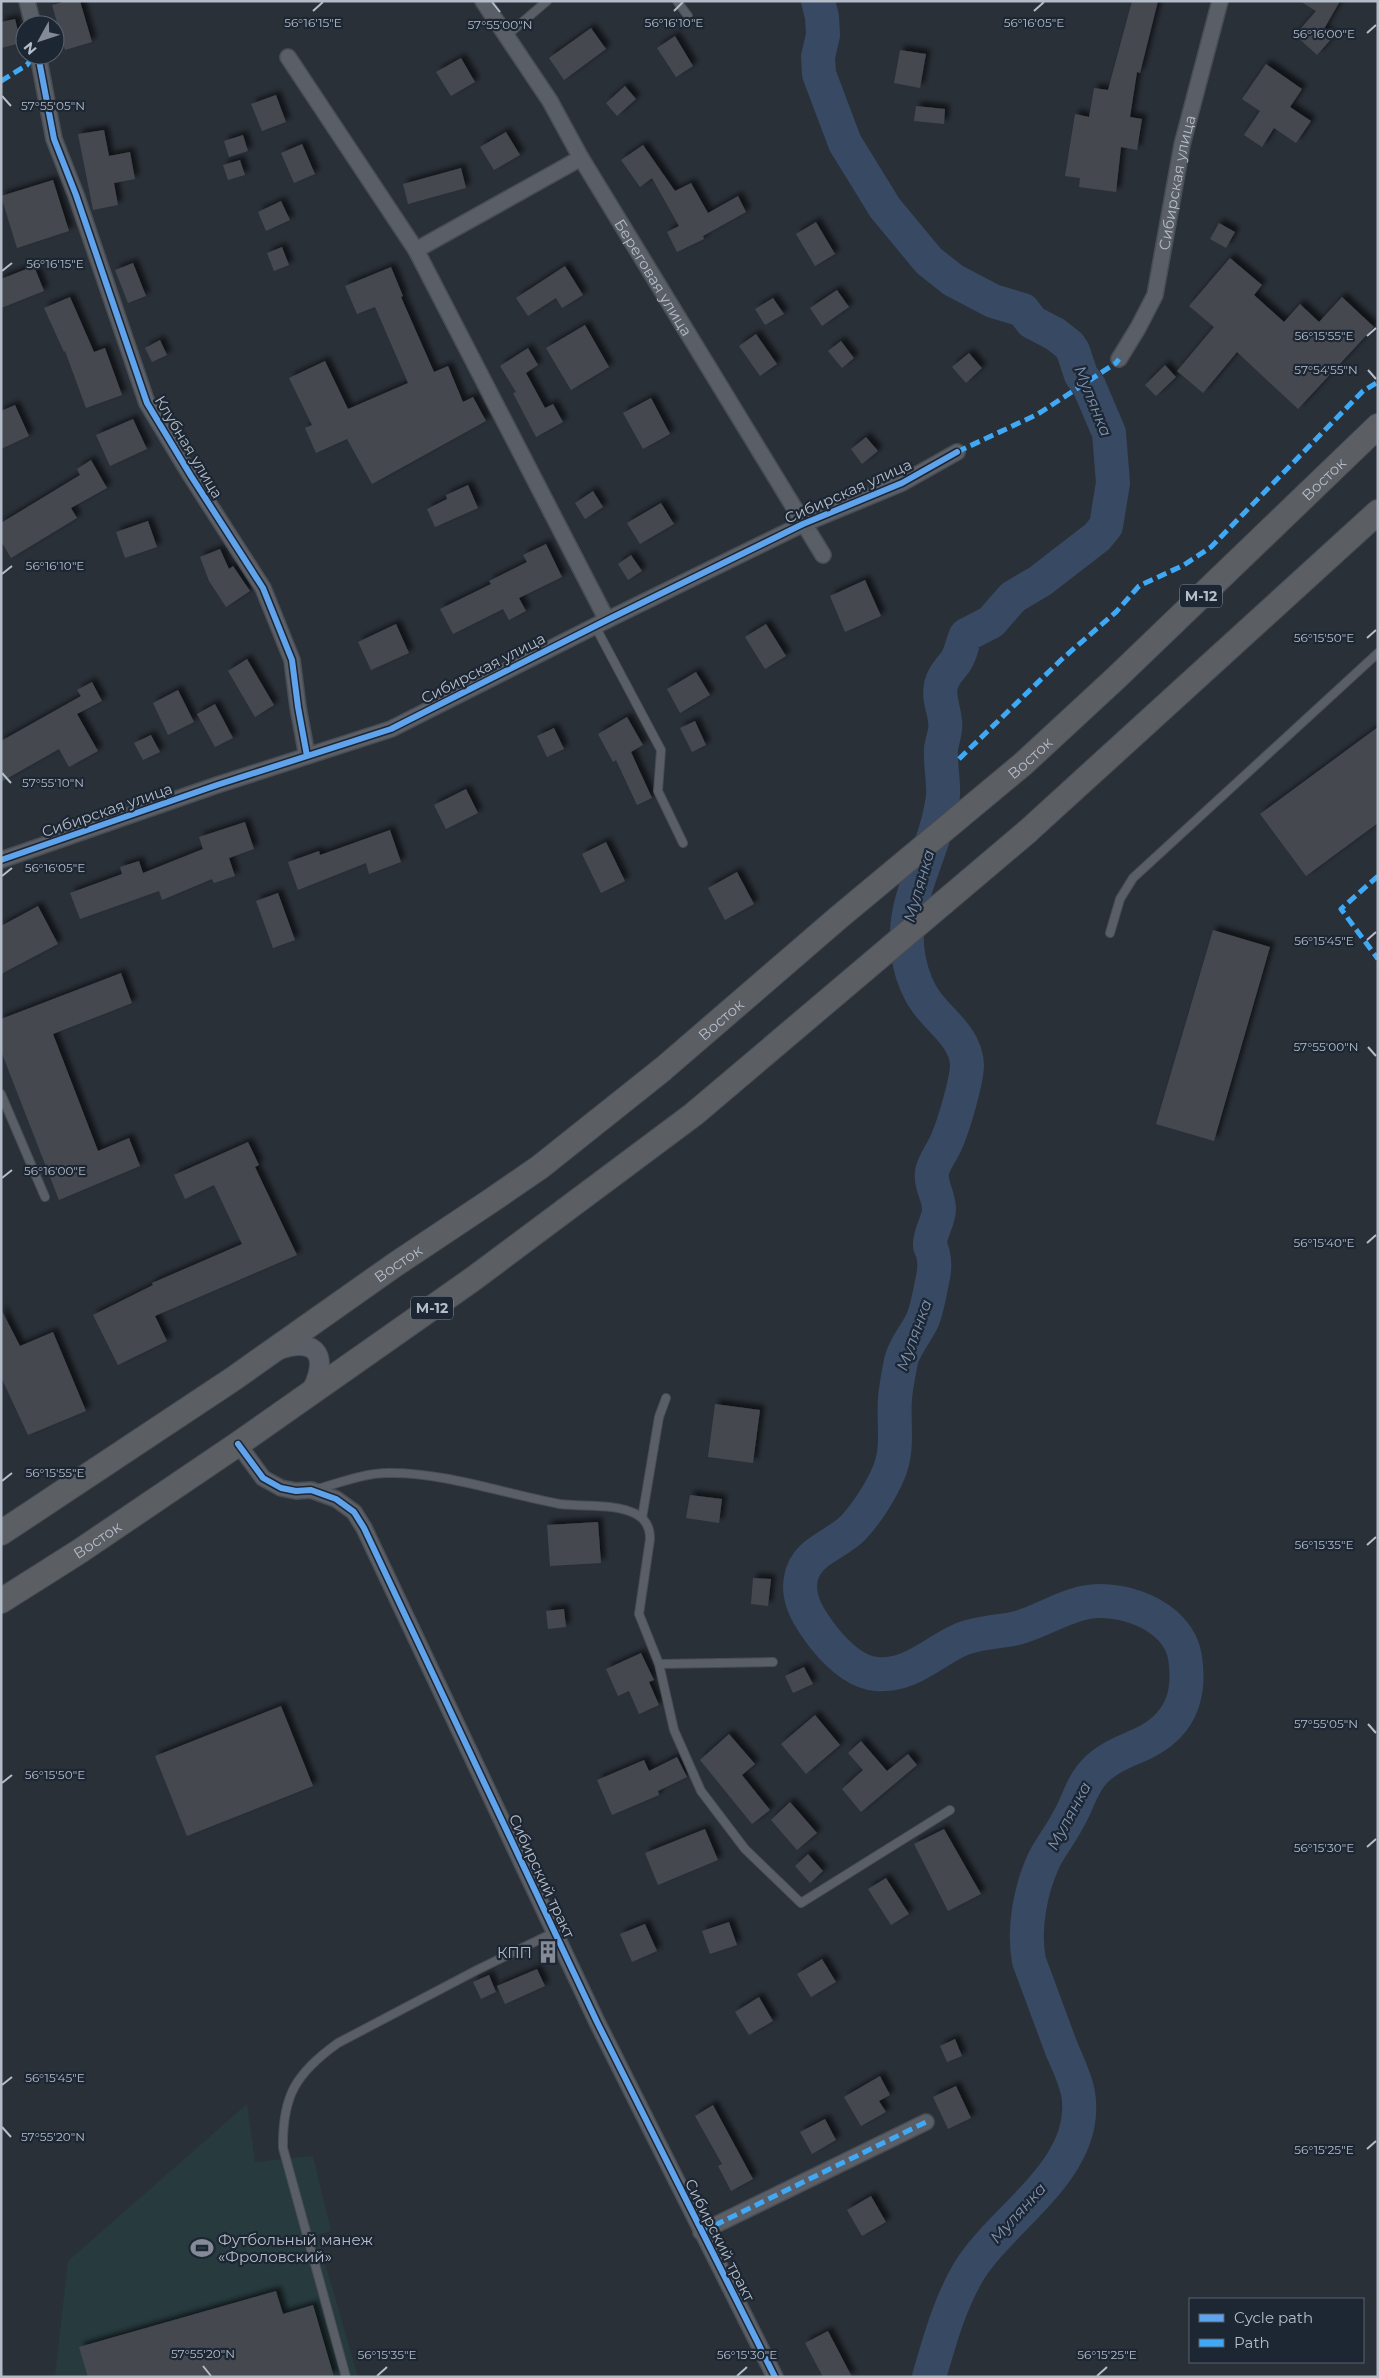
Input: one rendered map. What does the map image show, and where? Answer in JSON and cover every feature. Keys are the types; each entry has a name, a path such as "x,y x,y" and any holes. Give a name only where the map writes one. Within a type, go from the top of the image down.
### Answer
{"highway":[{"name":"Восток","path":"1,1533 271,1352 540,1167 663,1069 838,918 1023,764 1116,678 1378,426"},
{"name":"Восток","path":"1,1601 80,1552 473,1279 694,1114 1028,831 1378,512"}],"street":[{"path":"27,1 30,15"},
{"name":"Береговая улица","path":"483,1 505,37 550,101 581,158 823,555"},
{"name":"Сибирская улица","path":"1119,358 1141,323 1155,295 1182,145 1220,1"},
{"path":"288,57 416,250 601,623"},
{"name":"Клубная улица","path":"40,65 54,139 76,195 147,403 191,476 264,588 292,660 298,707 308,756"},
{"path":"416,250 581,158"},
{"name":"Сибирская улица","path":"1,860 217,785 390,729 803,524 902,483 957,452"},
{"path":"271,1352 300,1345 310,1346 317,1351 321,1365 320,1373 310,1393"},
{"name":"Сибирский тракт","path":"238,1444 263,1478 281,1488 296,1491 311,1490 336,1499 354,1512 364,1528 555,1932 701,2232 775,2377"},
{"path":"701,2232 926,2122"}],"lane":[{"path":"505,37 547,1"},
{"path":"677,1 688,16"},
{"path":"601,623 661,750 658,791 683,843"},
{"path":"1110,933 1120,899 1133,878 1378,653"},
{"path":"1,1094 45,1197"},
{"path":"642,1518 659,1417 666,1398"},
{"path":"311,1490 372,1475 404,1474 453,1481 562,1504 629,1512 642,1518 648,1527 650,1539 639,1614 659,1664 674,1730 701,1791 745,1849 801,1903 950,1810"},
{"path":"659,1664 773,1662"},
{"path":"346,2377 285,2156 283,2130 288,2099 304,2074 325,2053 338,2044 476,1970 555,1932"}],"green space":[{"name":"Футбольный манеж «Фроловский»","path":"247,2104 255,2162 313,2156 331,2231 317,2235 358,2377 55,2377 68,2261"}],"building":[{"path":"67,1 80,1 92,42 65,50 65,15 55,15 52,5"},
{"path":"1132,1 1158,1 1140,73 1137,72 1130,117 1142,119 1137,150 1121,147 1116,192 1079,187 1080,178 1065,176 1075,114 1089,117 1094,88 1108,90"},
{"path":"1300,1 1340,1 1324,29 1333,37 1317,55 1295,35 1316,11"},
{"path":"15,19 15,44 1,48 1,22"},
{"path":"591,28 606,49 564,80 549,58"},
{"path":"675,36 693,66 676,77 657,48"},
{"path":"900,50 926,54 920,88 894,83"},
{"path":"461,58 475,82 451,96 436,72"},
{"path":"1266,64 1302,89 1290,107 1311,121 1296,143 1274,128 1262,147 1244,135 1260,111 1242,99"},
{"path":"625,86 636,99 617,116 606,103"},
{"path":"276,95 286,122 262,131 251,104"},
{"path":"916,106 945,109 944,124 914,121"},
{"path":"104,130 109,156 130,152 135,179 114,183 118,205 93,210 78,134"},
{"path":"506,132 520,155 494,170 480,147"},
{"path":"243,135 248,151 229,157 224,141"},
{"path":"302,144 315,174 294,183 281,153"},
{"path":"643,145 675,191 691,183 708,213 738,196 746,212 703,236 704,239 677,252 667,232 679,226 652,178 640,187 621,160"},
{"path":"240,160 245,175 228,180 223,165"},
{"path":"461,168 466,188 408,204 403,184"},
{"path":"53,180 69,231 17,248 1,196"},
{"path":"281,201 290,220 266,231 258,212"},
{"path":"816,222 835,254 815,266 796,234"},
{"path":"1219,223 1235,232 1226,248 1210,239"},
{"path":"282,247 289,265 274,271 267,253"},
{"path":"1230,258 1262,285 1254,295 1284,322 1300,304 1319,322 1342,297 1374,327 1298,409 1237,352 1203,393 1177,371 1214,327 1189,306"},
{"path":"133,263 146,296 128,303 115,270"},
{"path":"34,266 44,291 1,308 1,279"},
{"path":"565,266 583,295 562,308 556,298 528,316 516,298"},
{"path":"391,267 403,296 401,297 434,372 448,366 463,402 473,397 486,421 372,484 347,439 316,453 305,428 312,425 289,378 325,361 348,409 408,383 375,307 357,314 345,286"},
{"path":"837,290 849,307 822,326 810,308"},
{"path":"70,297 94,352 105,348 122,395 86,408 65,351 44,308"},
{"path":"773,298 784,314 765,325 755,309"},
{"path":"585,325 609,367 571,390 546,348"},
{"path":"756,334 777,364 760,376 739,346"},
{"path":"160,340 167,355 152,362 145,348"},
{"path":"841,341 854,358 842,368 828,351"},
{"path":"528,348 538,365 526,373 545,408 553,404 563,422 536,437 513,393 516,392 500,366"},
{"path":"969,353 982,368 966,383 952,367"},
{"path":"1165,365 1176,377 1156,396 1145,385"},
{"path":"651,398 670,434 643,449 623,413"},
{"path":"15,405 29,436 1,449 1,411"},
{"path":"133,419 147,449 110,466 96,435"},
{"path":"866,437 878,451 862,464 851,449"},
{"path":"91,460 107,488 71,508 77,518 11,558 1,541 1,523 80,475 77,469"},
{"path":"468,485 478,508 435,527 427,509 447,499 446,495"},
{"path":"593,491 603,507 585,519 575,503"},
{"path":"661,503 674,524 640,544 627,523"},
{"path":"148,521 157,547 125,558 116,532"},
{"path":"546,544 562,577 519,598 526,611 509,620 503,609 453,634 440,609 491,584 489,581 527,562 523,555"},
{"path":"220,549 229,569 233,566 250,591 226,607 209,581 200,557"},
{"path":"631,555 642,571 628,580 618,564"},
{"path":"865,580 881,616 845,632 830,596"},
{"path":"396,624 409,653 371,670 358,642"},
{"path":"766,624 786,656 765,669 745,637"},
{"path":"247,659 274,705 255,717 228,671"},
{"path":"696,672 710,695 680,713 667,689"},
{"path":"92,682 102,701 77,714 98,751 69,767 59,749 1,782 1,741 81,696 77,690"},
{"path":"178,690 194,722 168,735 153,703"},
{"path":"215,704 233,738 215,747 197,714"},
{"path":"627,717 643,745 631,752 652,798 637,805 616,760 613,762 598,734"},
{"path":"695,721 706,745 692,752 680,728"},
{"path":"1378,727 1378,823 1306,876 1260,814"},
{"path":"554,728 564,749 547,757 537,736"},
{"path":"151,735 160,752 143,760 134,743"},
{"path":"466,789 478,813 446,829 434,805"},
{"path":"245,822 254,849 229,858 235,876 214,883 212,879 162,900 159,891 80,919 70,893 122,874 120,867 139,861 143,873 203,849 199,837"},
{"path":"390,830 401,862 369,874 366,863 298,890 288,862 319,851 320,855"},
{"path":"606,842 625,881 601,893 582,854"},
{"path":"737,872 754,904 725,920 708,888"},
{"path":"278,893 295,940 273,948 256,901"},
{"path":"38,906 58,944 1,974 1,926"},
{"path":"1213,930 1270,947 1214,1141 1156,1124"},
{"path":"121,973 132,1003 53,1034 98,1151 129,1138 140,1166 59,1200 1,1051 1,1019"},
{"path":"248,1142 259,1165 255,1167 297,1255 155,1316 167,1341 118,1365 93,1315 153,1285 152,1283 242,1244 214,1185 185,1199 174,1175"},
{"path":"1,1309 20,1346 53,1332 86,1411 28,1435 1,1377"},
{"path":"715,1404 760,1410 753,1463 708,1457"},
{"path":"690,1495 722,1499 719,1523 686,1518"},
{"path":"598,1522 601,1563 550,1566 547,1525"},
{"path":"753,1578 771,1579 768,1606 751,1604"},
{"path":"564,1609 566,1627 548,1629 546,1611"},
{"path":"641,1653 654,1680 649,1682 659,1705 639,1714 629,1691 618,1696 606,1669"},
{"path":"804,1667 813,1684 793,1693 785,1676"},
{"path":"281,1706 313,1786 187,1836 155,1756"},
{"path":"815,1715 840,1745 806,1774 781,1744"},
{"path":"729,1734 755,1764 742,1775 770,1810 752,1824 700,1760"},
{"path":"861,1741 887,1771 908,1754 917,1765 861,1812 842,1789 863,1770 848,1753"},
{"path":"677,1757 687,1777 658,1791 659,1795 612,1815 597,1780 644,1760 649,1771"},
{"path":"790,1802 817,1833 797,1850 771,1820"},
{"path":"705,1829 718,1860 658,1885 645,1853"},
{"path":"944,1829 981,1894 948,1911 914,1844"},
{"path":"808,1854 823,1871 810,1883 795,1866"},
{"path":"886,1878 909,1914 891,1925 868,1889"},
{"path":"729,1922 737,1945 710,1954 702,1931"},
{"path":"645,1924 657,1951 632,1962 620,1934"},
{"path":"822,1959 836,1982 811,1997 797,1974"},
{"path":"537,1969 545,1986 505,2004 497,1986"},
{"path":"489,1975 496,1992 481,1999 473,1982"},
{"path":"759,1997 773,2021 749,2035 735,2012"},
{"path":"955,2039 962,2056 947,2062 940,2046"},
{"path":"880,2076 890,2095 879,2101 886,2112 861,2126 844,2097"},
{"path":"956,2086 971,2118 948,2129 933,2097"},
{"path":"713,2105 753,2179 731,2191 718,2166 722,2164 695,2116"},
{"path":"825,2119 836,2140 812,2154 800,2132"},
{"path":"871,2196 886,2222 862,2236 847,2210"},
{"path":"276,2291 283,2314 313,2305 334,2377 88,2377 79,2347"},
{"path":"828,2331 852,2377 823,2377 805,2343"}],"waterway":[{"name":"Мулянка","path":"818,1 822,17 823,35 818,57 819,74 845,143 885,208 929,261 953,280 993,301 1023,310 1032,322 1055,334 1069,345 1109,433 1113,483 1106,526 1097,537 1040,581 1013,597 991,622 966,635 958,658 942,681 940,690 945,724 941,749 943,796 939,817 913,897 908,918 907,939 910,966 918,988 927,1003 958,1039 966,1055 965,1081 951,1131 932,1172 932,1181 939,1209 930,1241 934,1261 933,1275 923,1319 905,1350 901,1361 895,1398 895,1445 892,1463 878,1494 853,1528 809,1561 801,1578 801,1594 806,1610 829,1644 847,1661 868,1673 889,1674 900,1672 911,1668 962,1639 982,1633 1017,1628 1079,1604 1094,1601 1127,1605 1144,1610 1158,1618 1171,1629 1180,1642 1185,1657 1186,1671 1184,1697 1174,1718 1156,1736 1112,1758 1090,1776 1039,1872 1029,1910 1027,1949 1029,1961 1075,2082 1078,2093 1078,2120 1071,2145 1058,2168 1041,2190 984,2251 969,2271 950,2310 929,2377"}],"marked path":[{"path":"1,81 27,65"},
{"path":"957,452 1038,414 1116,363 1119,359"},
{"path":"959,759 1062,659 1116,612 1139,586 1184,565 1211,547 1363,391 1378,382"},
{"path":"1378,876 1341,909 1378,959"},
{"path":"701,2232 926,2122"}],"cycle path":[{"path":"40,65 54,139 76,195 147,403 191,476 263,588 292,660 307,756"},
{"path":"1,860 217,785 391,729 803,524 902,483 957,452"},
{"path":"238,1444 263,1478 281,1488 296,1491 311,1490 336,1499 354,1512 364,1528 597,2022 775,2377"}],"place":[{"name":"КПП","path":"548,1952"},
{"name":"Футбольный манеж «Фроловский»","path":"202,2248"}]}
